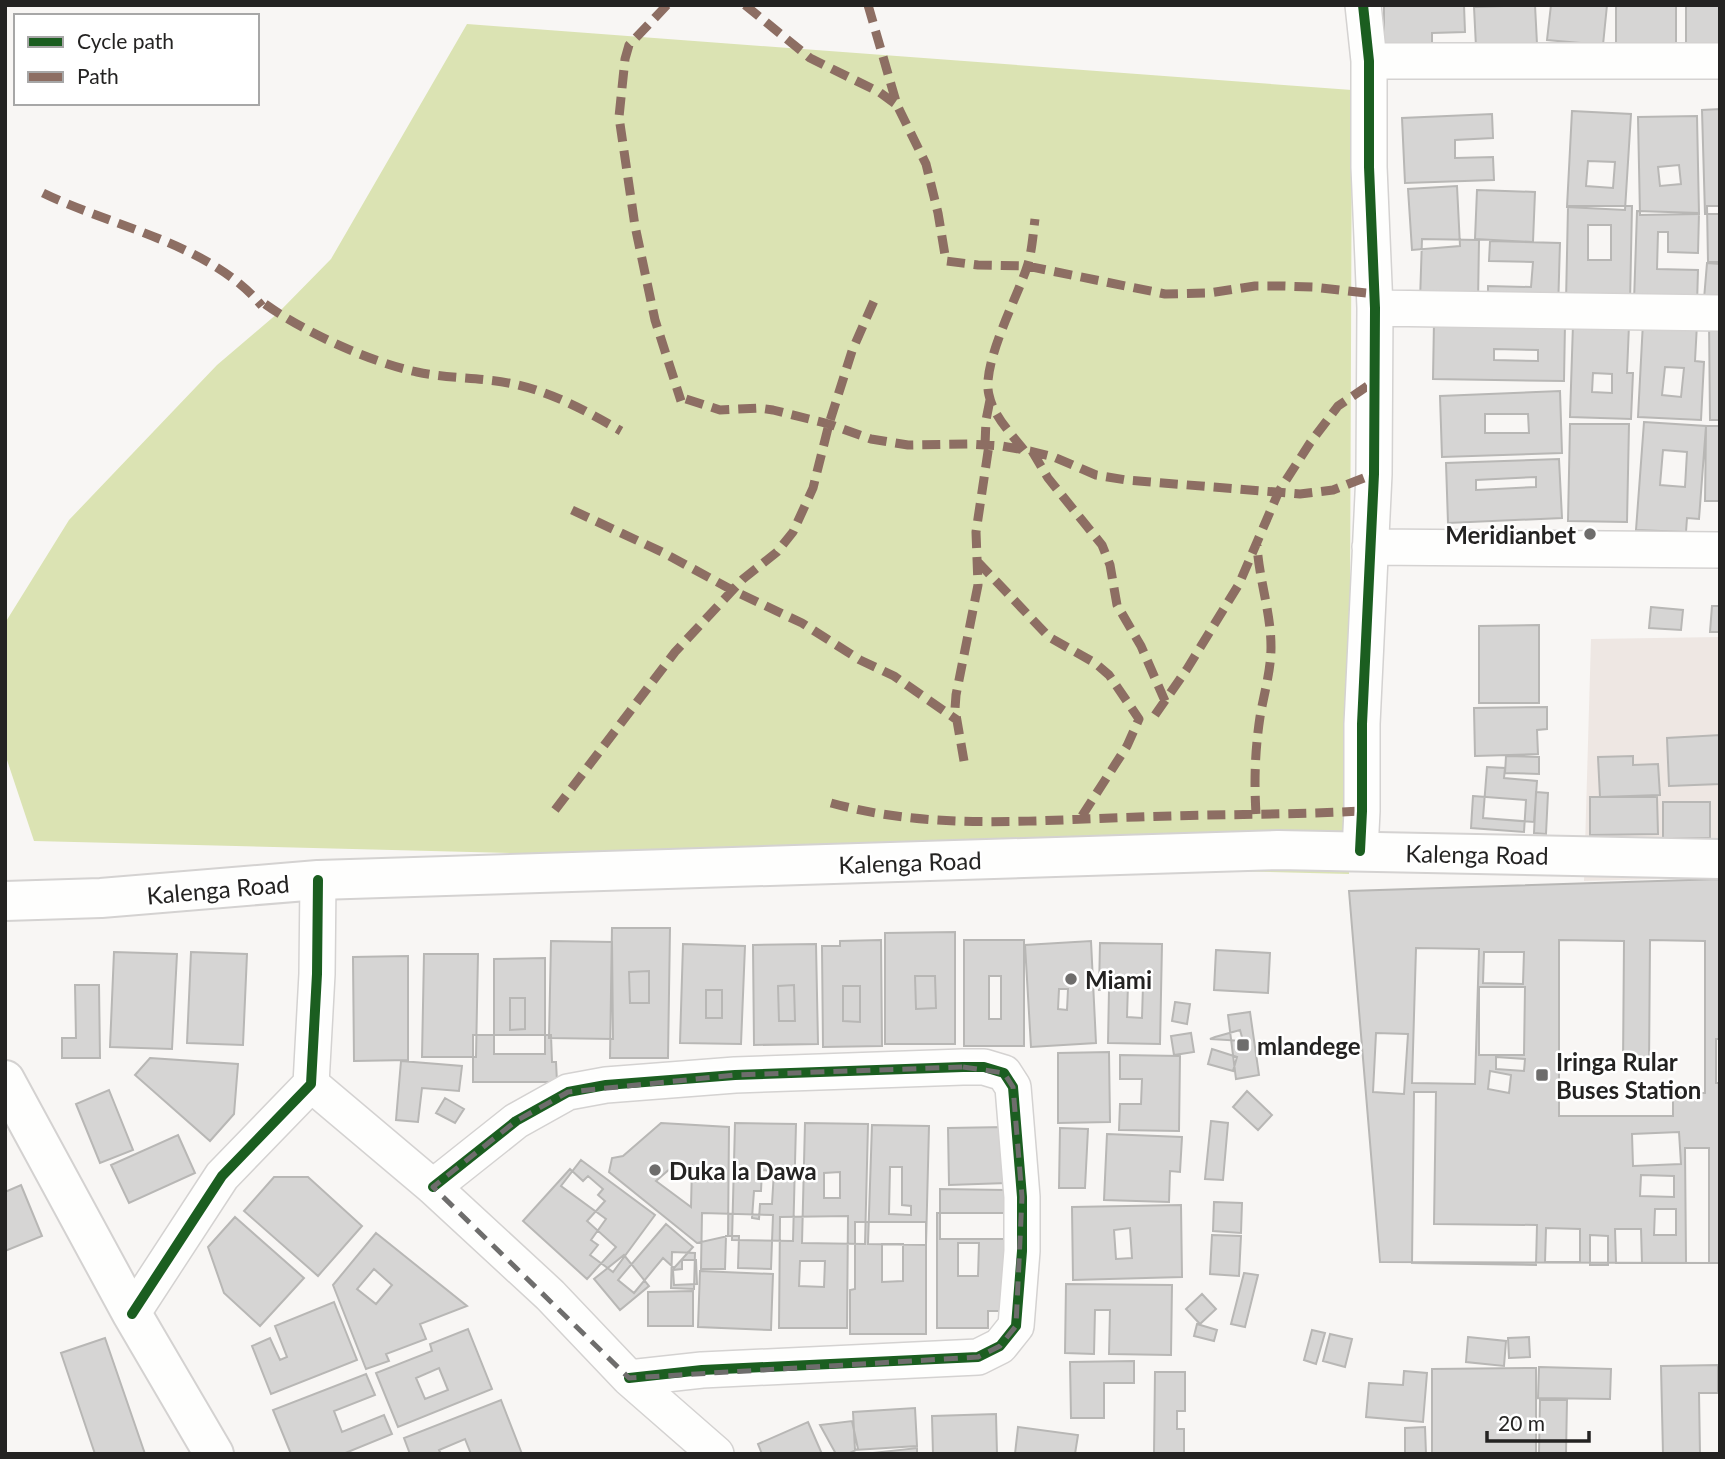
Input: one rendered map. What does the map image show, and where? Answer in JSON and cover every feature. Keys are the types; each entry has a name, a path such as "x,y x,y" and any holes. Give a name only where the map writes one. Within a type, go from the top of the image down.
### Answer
{"main road":[{"name":"Kalenga Road","path":"5,901 101,898 318,880 1278,850 1720,859"},
{"name":"Kalenga Road","path":"5,879 101,898"},
{"path":"5,1080 132,1314 214,1454"}],"street":[{"path":"1360,851 1362,724 1374,474 1375,308 1369,167 1369,61 1363,5"},
{"path":"1369,61 1720,61"},
{"path":"1375,308 1720,313"},
{"path":"1370,547 1720,550"},
{"path":"132,1314 222,1176 311,1084 317,974 318,880"},
{"path":"433,1187 516,1121 568,1092 606,1085 735,1075 963,1067 984,1067 1004,1073 1013,1087 1022,1197 1022,1251 1016,1326 1000,1346 978,1357 702,1370 629,1378"},
{"path":"311,1084 433,1187 550,1295 629,1378 716,1454"}],"highlighted area":[{"path":"963,1067 1004,1073 1013,1087 1022,1197 1016,1326 1000,1346 978,1357 629,1378 433,1187 516,1121 568,1092 735,1075"}],"shaded area":[{"path":"1720,637 1720,877 1584,881 1591,639"}],"green space":[{"path":"467,24 1352,90 1349,874 34,841 5,754 5,623 69,520 217,365 278,313 331,259"}],"building":[{"path":"1384,5 1464,5 1465,32 1432,33 1432,43 1384,43"},
{"path":"1535,5 1537,44 1476,47 1474,7"},
{"path":"1551,5 1607,5 1603,45 1547,40"},
{"path":"1616,5 1676,5 1676,44 1616,44"},
{"path":"1686,5 1720,5 1720,46 1686,46"},
{"path":"1720,109 1720,214 1705,214 1702,110"},
{"path":"1572,111 1631,114 1625,210 1567,207","holes":["1588,161 1615,162 1613,188 1586,186"]},
{"path":"1492,114 1493,138 1455,140 1455,158 1493,157 1494,180 1405,183 1402,118"},
{"path":"1697,116 1699,214 1640,215 1638,117","holes":["1679,165 1681,184 1660,186 1658,167"]},
{"path":"1457,186 1460,246 1412,250 1408,189"},
{"path":"1477,190 1535,192 1533,242 1475,239"},
{"path":"1568,206 1632,206 1630,303 1566,302","holes":["1588,225 1611,225 1611,260 1588,260"]},
{"path":"1707,206 1720,206 1720,262 1708,262"},
{"path":"1637,211 1699,213 1698,253 1668,252 1668,232 1658,232 1657,269 1698,270 1697,304 1634,302"},
{"path":"1422,239 1479,240 1478,302 1420,301"},
{"path":"1490,241 1560,243 1558,310 1488,308 1488,286 1531,287 1533,262 1489,261"},
{"path":"1707,263 1720,264 1720,300 1704,299"},
{"path":"1434,321 1565,323 1564,381 1433,379","holes":["1494,349 1538,350 1538,361 1494,360"]},
{"path":"1709,321 1720,321 1720,420 1710,420"},
{"path":"1643,322 1697,324 1695,361 1704,362 1701,420 1638,417","holes":["1665,367 1684,368 1681,397 1662,395"]},
{"path":"1573,324 1629,325 1627,373 1633,373 1631,419 1570,417","holes":["1593,373 1612,374 1612,393 1592,392"]},
{"path":"1560,391 1562,453 1442,457 1440,396","holes":["1485,414 1528,414 1529,433 1485,433"]},
{"path":"1644,422 1706,426 1699,519 1687,518 1686,532 1636,530","holes":["1663,450 1687,452 1685,487 1660,485"]},
{"path":"1570,424 1629,424 1627,522 1568,521"},
{"path":"1706,426 1720,426 1720,501 1705,501"},
{"path":"1559,459 1562,518 1448,523 1446,463","holes":["1536,477 1536,487 1476,490 1476,480"]},
{"path":"1712,606 1720,606 1720,632 1710,632"},
{"path":"1651,607 1683,610 1681,630 1649,628"},
{"path":"1539,625 1539,703 1479,703 1479,626"},
{"path":"1547,707 1547,729 1537,730 1538,754 1475,756 1474,708"},
{"path":"1720,735 1720,784 1669,786 1667,738"},
{"path":"1506,756 1539,757 1539,774 1505,773"},
{"path":"1633,756 1633,765 1658,764 1660,795 1600,797 1598,757"},
{"path":"1487,767 1505,768 1504,778 1537,781 1534,822 1483,818"},
{"path":"1536,792 1548,793 1546,834 1534,833"},
{"path":"1473,796 1526,800 1524,832 1471,828"},
{"path":"1590,797 1657,797 1658,834 1590,835"},
{"path":"1663,802 1710,802 1710,838 1663,838"},
{"name":"Iringa Rular Buses Station","path":"1720,879 1720,1263 1380,1262 1349,891"},
{"path":"612,928 670,928 668,1058 610,1058","holes":["649,971 649,1003 630,1003 629,972"]},
{"path":"955,932 955,1044 885,1044 885,933","holes":["915,976 935,976 936,1008 916,1009"]},
{"path":"881,940 882,1046 823,1047 822,946 840,946 840,941","holes":["843,986 860,986 860,1022 843,1021"]},
{"path":"964,940 1024,940 1024,1046 964,1046","holes":["989,976 1001,976 1001,1019 989,1019"]},
{"path":"1559,940 1624,941 1623,1067 1649,1067 1650,940 1705,941 1705,1093 1673,1093 1673,1116 1559,1116"},
{"path":"551,941 612,942 613,1039 549,1038"},
{"path":"1091,941 1096,1043 1031,1047 1025,945","holes":["1059,989 1068,989 1067,1010 1058,1009"]},
{"path":"1100,943 1162,944 1160,1044 1108,1043 1109,990 1099,990","holes":["1128,984 1143,985 1142,1018 1127,1017"]},
{"path":"683,944 745,946 741,1044 680,1043","holes":["706,990 722,990 722,1018 706,1018"]},
{"path":"816,944 818,1044 754,1045 753,945","holes":["794,985 795,1021 779,1021 778,986"]},
{"path":"1416,948 1479,949 1475,1084 1412,1083"},
{"path":"1216,950 1270,953 1268,993 1214,990"},
{"path":"114,952 177,954 172,1049 110,1047"},
{"path":"191,952 247,954 243,1045 187,1043"},
{"path":"1484,952 1524,952 1523,984 1483,983"},
{"path":"424,954 478,954 476,1057 422,1057"},
{"path":"408,956 408,1060 354,1061 353,957"},
{"path":"545,958 545,1054 494,1054 494,959","holes":["510,998 525,998 525,1029 510,1030"]},
{"path":"649,971 649,1003 630,1003 629,972"},
{"path":"915,976 935,976 936,1008 916,1009"},
{"path":"75,985 99,985 100,1058 62,1058 62,1038 76,1038"},
{"path":"794,985 795,1021 779,1021 778,986"},
{"path":"843,986 860,986 860,1022 843,1021"},
{"path":"1479,987 1525,987 1524,1055 1479,1055"},
{"path":"706,990 722,990 722,1018 706,1018"},
{"path":"510,998 525,998 525,1029 510,1030"},
{"path":"1175,1002 1190,1004 1187,1024 1172,1021"},
{"name":"mlandege","path":"1250,1012 1259,1075 1236,1079 1228,1015"},
{"path":"1240,1030 1243,1041 1210,1039 1215,1037"},
{"path":"1191,1033 1194,1052 1174,1055 1171,1036"},
{"path":"1376,1033 1408,1034 1404,1094 1373,1092"},
{"path":"473,1035 551,1035 552,1062 556,1062 557,1082 473,1082"},
{"path":"1716,1039 1720,1039 1720,1083 1716,1083"},
{"path":"1212,1049 1237,1057 1233,1071 1208,1064"},
{"path":"1109,1052 1110,1122 1058,1123 1058,1053"},
{"path":"1120,1055 1180,1056 1179,1131 1119,1130 1120,1104 1141,1104 1142,1079 1120,1079"},
{"path":"1496,1057 1525,1059 1524,1071 1496,1069"},
{"path":"150,1058 238,1064 234,1114 210,1141 135,1075"},
{"path":"401,1061 462,1066 459,1091 422,1088 418,1122 396,1120"},
{"path":"1490,1071 1511,1075 1509,1093 1488,1089"},
{"path":"109,1090 133,1150 100,1163 76,1104"},
{"path":"1247,1091 1272,1115 1258,1130 1233,1107"},
{"path":"1414,1092 1436,1092 1434,1224 1537,1225 1536,1265 1412,1263"},
{"path":"445,1098 464,1109 455,1123 436,1113"},
{"path":"1211,1121 1228,1123 1223,1180 1205,1179"},
{"path":"661,1123 729,1127 728,1236 697,1243 609,1172 612,1158 623,1156","holes":["692,1165 691,1207 656,1181 672,1167"]},
{"path":"735,1123 796,1124 793,1241 732,1240","holes":["762,1170 774,1171 772,1204 760,1204 759,1219 752,1218 754,1191 761,1191"]},
{"path":"805,1123 868,1124 865,1244 802,1243","holes":["840,1172 840,1198 824,1198 824,1173"]},
{"path":"872,1125 929,1126 926,1245 868,1244","holes":["890,1167 902,1167 902,1205 911,1206 911,1215 889,1214"]},
{"path":"1006,1127 1007,1183 949,1185 948,1128"},
{"path":"1060,1128 1088,1129 1085,1188 1059,1188"},
{"path":"1679,1132 1681,1164 1633,1166 1632,1134"},
{"path":"1107,1134 1182,1137 1180,1172 1170,1171 1169,1202 1104,1200"},
{"path":"178,1135 195,1173 129,1203 111,1165"},
{"path":"1685,1148 1709,1148 1709,1263 1686,1263"},
{"path":"581,1160 655,1215 613,1272 590,1255 598,1245 591,1240 606,1219 561,1186"},
{"path":"570,1169 583,1181 588,1176 603,1189 598,1195 605,1201 587,1221 616,1247 587,1279 523,1221"},
{"path":"1641,1175 1674,1176 1674,1197 1640,1196"},
{"path":"274,1177 308,1177 362,1226 318,1276 244,1211"},
{"path":"21,1185 42,1236 5,1251 5,1192"},
{"path":"940,1189 1005,1190 1004,1239 940,1239"},
{"path":"1214,1202 1242,1203 1241,1233 1213,1231"},
{"path":"1181,1205 1182,1277 1073,1280 1072,1207","holes":["1130,1228 1132,1258 1116,1259 1114,1230"]},
{"path":"1655,1209 1676,1209 1676,1235 1654,1235"},
{"path":"702,1213 773,1215 771,1269 738,1268 739,1236 726,1236 725,1269 701,1269"},
{"path":"937,1213 1005,1213 1005,1311 988,1311 988,1328 937,1328","holes":["958,1243 979,1243 978,1276 958,1276"]},
{"path":"848,1216 847,1328 779,1328 780,1217","holes":["800,1261 825,1261 824,1287 799,1286"]},
{"path":"235,1217 304,1278 260,1326 224,1293 208,1247"},
{"path":"855,1222 926,1222 926,1334 850,1334 850,1290 855,1289","holes":["882,1244 903,1244 903,1281 882,1282"]},
{"path":"666,1224 693,1247 674,1268 663,1258 634,1293 618,1280"},
{"path":"1546,1228 1580,1229 1580,1262 1545,1262"},
{"path":"1615,1229 1641,1229 1642,1263 1616,1263"},
{"path":"376,1233 467,1306 420,1324 426,1339 386,1354 389,1361 366,1369 333,1285","holes":["374,1269 392,1285 376,1304 357,1289"]},
{"path":"1212,1235 1241,1236 1239,1276 1210,1274"},
{"path":"1590,1235 1608,1236 1608,1265 1590,1265"},
{"path":"672,1252 695,1253 694,1289 671,1288"},
{"path":"624,1255 649,1286 620,1310 594,1279"},
{"path":"682,1260 696,1260 697,1284 674,1285 673,1270 682,1269"},
{"path":"700,1271 773,1274 771,1330 698,1327"},
{"path":"1244,1273 1258,1275 1245,1327 1231,1324"},
{"path":"1066,1284 1172,1285 1171,1355 1109,1354 1110,1310 1095,1310 1094,1354 1065,1353"},
{"path":"693,1291 693,1326 648,1326 648,1292"},
{"path":"1202,1294 1216,1309 1200,1324 1186,1309"},
{"path":"334,1302 357,1360 271,1394 252,1346 270,1338 280,1360 287,1357 275,1326"},
{"path":"1197,1324 1217,1330 1214,1341 1194,1336"},
{"path":"468,1329 492,1389 398,1427 376,1373 432,1351 430,1344","holes":["439,1368 448,1390 425,1399 416,1378"]},
{"path":"1312,1330 1325,1333 1316,1364 1304,1360"},
{"path":"1330,1334 1352,1339 1345,1367 1323,1361"},
{"path":"1468,1337 1506,1341 1504,1366 1466,1362"},
{"path":"1529,1337 1530,1357 1509,1358 1508,1338"},
{"path":"105,1338 145,1454 95,1454 61,1353"},
{"path":"1134,1361 1134,1383 1104,1383 1104,1418 1071,1418 1070,1362"},
{"path":"1718,1365 1718,1393 1699,1393 1700,1454 1663,1454 1661,1366"},
{"path":"1539,1367 1611,1369 1610,1399 1538,1398"},
{"path":"1536,1368 1536,1454 1432,1454 1432,1369"},
{"path":"1404,1371 1427,1373 1423,1422 1366,1417 1369,1383 1403,1385"},
{"path":"1155,1372 1185,1372 1185,1411 1177,1411 1177,1429 1184,1429 1184,1454 1154,1454"},
{"path":"366,1374 375,1395 334,1411 342,1432 384,1415 392,1434 343,1454 291,1454 273,1410"},
{"path":"501,1400 522,1454 471,1454 465,1439 439,1450 441,1454 410,1454 404,1438"},
{"path":"1540,1400 1567,1400 1566,1454 1539,1454"},
{"path":"915,1408 917,1446 855,1450 853,1412"},
{"path":"996,1414 997,1454 933,1454 932,1416"},
{"path":"852,1421 858,1449 848,1454 836,1454 820,1425"},
{"path":"808,1422 822,1454 762,1454 758,1444"},
{"path":"1018,1427 1078,1435 1075,1454 1015,1454"},
{"path":"1425,1427 1426,1454 1405,1454 1405,1428"},
{"path":"917,1448 917,1454 864,1454"}],"marked path":[{"path":"667,5 629,45 619,117 635,226 655,320 681,401"},
{"path":"745,5 810,58 879,92 897,105"},
{"path":"868,5 897,105 926,164 946,261 1027,266 1165,294 1209,293 1255,286 1313,287 1375,294"},
{"path":"43,193 189,252 241,285 262,306"},
{"path":"1024,450 994,410 988,382 1001,331 1029,261 1035,219"},
{"path":"555,810 675,652 743,579 777,552 793,532 813,488 829,424 852,351 877,294"},
{"path":"265,304 318,335 379,361 417,372 493,381 532,389 571,404 621,431"},
{"path":"1155,715 1187,669 1239,584 1279,491 1310,443 1338,406 1375,381"},
{"path":"686,399 720,410 773,410 829,424 871,439 908,445 970,444 1030,451 1054,457 1096,475 1126,480 1300,494 1333,490 1374,474"},
{"path":"985,445 990,400"},
{"path":"964,761 955,709 956,695 978,585 976,532 989,445"},
{"path":"1032,451 1048,478 1102,545 1110,565 1117,605 1141,646 1165,701"},
{"path":"572,510 802,623 860,660 894,676 957,720"},
{"path":"1256,814 1257,741 1271,647 1257,545"},
{"path":"977,561 1049,637 1095,663 1109,675 1139,719 1127,746 1080,819"},
{"path":"831,803 907,817 984,822 1362,811"}],"cycle path":[{"path":"1360,851 1362,724 1374,474 1375,308 1369,167 1369,61 1363,5"},
{"path":"132,1314 222,1176 311,1084 317,974 318,880"},
{"path":"433,1187 516,1121 568,1092 606,1085 735,1075 963,1067 984,1067 1004,1073 1013,1087 1022,1197 1022,1251 1016,1326 1000,1346 978,1357 702,1370 629,1378"}],"place":[{"name":"Meridianbet","path":"1590,534"},
{"name":"Miami","path":"1071,979"},
{"name":"mlandege","path":"1243,1045"},
{"name":"Iringa Rular Buses Station","path":"1542,1075"},
{"name":"Duka la Dawa","path":"655,1170"}]}
